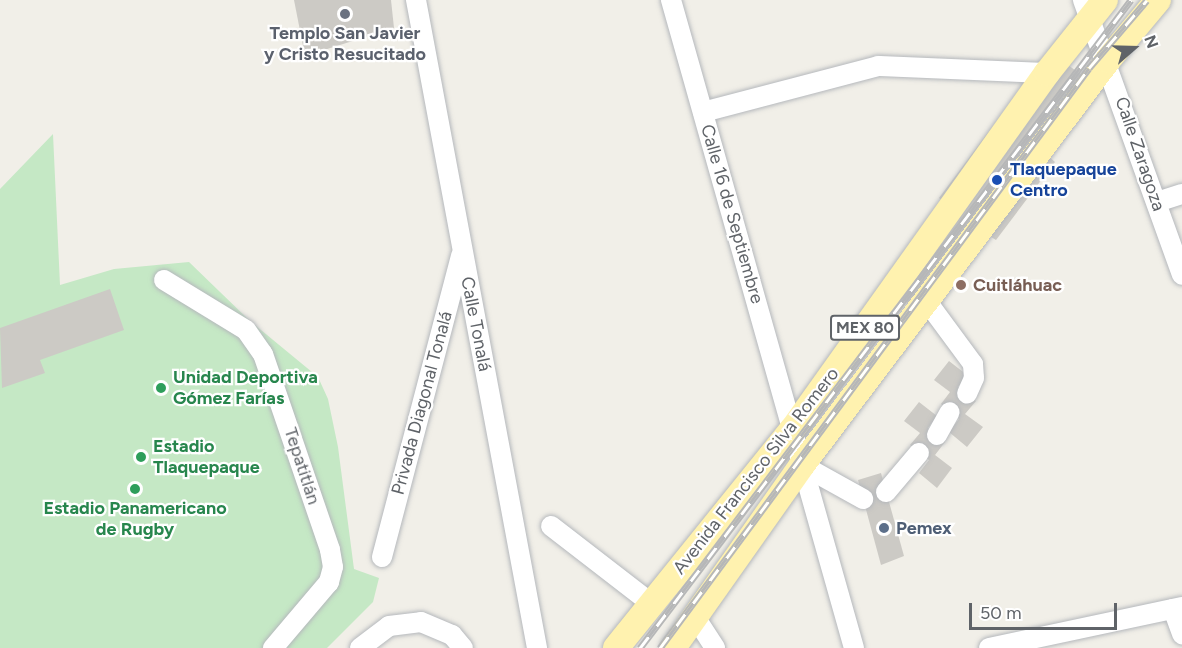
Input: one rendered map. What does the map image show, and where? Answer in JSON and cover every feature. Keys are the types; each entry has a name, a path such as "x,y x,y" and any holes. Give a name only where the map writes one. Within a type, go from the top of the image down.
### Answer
{"main road":[{"name":"Avenida Francisco Silva Romero","path":"673,648 802,465 928,303 1108,60 1158,0"},
{"name":"Avenida Francisco Silva Romero","path":"616,648 793,429 1093,6"}],"street":[{"name":"Calle Tonalá","path":"416,0 537,648"},
{"name":"Calle 16 de Septiembre","path":"671,0 854,648"},
{"name":"Calle Zaragoza","path":"1093,6 1108,60 1182,275"},
{"path":"703,112 878,66 1047,73"},
{"path":"1157,202 1182,194"},
{"name":"Privada Diagonal Tonalá","path":"382,556 462,250"},
{"name":"Tepatitlán","path":"164,280 246,330 263,354 330,550 333,567 329,582 273,648"},
{"path":"928,303 973,364 974,378 967,394"},
{"path":"937,435 950,412"},
{"path":"886,492 919,453"},
{"path":"802,465 863,499"},
{"path":"551,526 652,604"},
{"path":"989,648 1061,640 1178,608 1182,634"},
{"path":"695,617 715,648"},
{"path":"360,648 389,626 421,622 452,635 463,648"}],"green space":[{"name":"Unidad Deportiva Gómez Farías","path":"53,134 60,285 114,269 189,262 250,321 318,377 328,399 338,447 354,569 379,578 373,602 327,648 0,648 0,189"}],"building":[{"name":"Templo San Javier y Cristo Resucitado","path":"294,0 391,0 394,28 305,56"},
{"name":"Tlaquepaque Centro","path":"1061,60 1097,86 1046,154 1055,162 996,240 986,234 926,317 889,289 950,206 939,198 999,118 1010,126"},
{"path":"110,289 124,330 40,360 45,373 2,388 0,328"},
{"path":"949,361 967,375 958,387 976,401 965,414 983,427 967,447 949,432 959,419 941,404 950,392 934,380"},
{"name":"Pemex","path":"919,402 937,416 928,428 945,442 935,455 952,468 937,488 919,473 929,460 910,445 920,433 904,421"},
{"name":"Pemex","path":"881,473 904,556 881,565 858,480"}],"railway":[{"path":"640,648 1131,0"},
{"path":"660,648 1089,68 1147,0"}],"place":[{"name":"Templo San Javier y Cristo Resucitado","path":"345,14"},
{"name":"Tlaquepaque Centro","path":"997,180"},
{"name":"Cuitláhuac","path":"961,285"},
{"name":"Unidad Deportiva Gómez Farías","path":"161,388"},
{"name":"Estadio Tlaquepaque","path":"141,457"},
{"name":"Estadio Panamericano de Rugby","path":"135,489"},
{"name":"Pemex","path":"884,528"}]}
